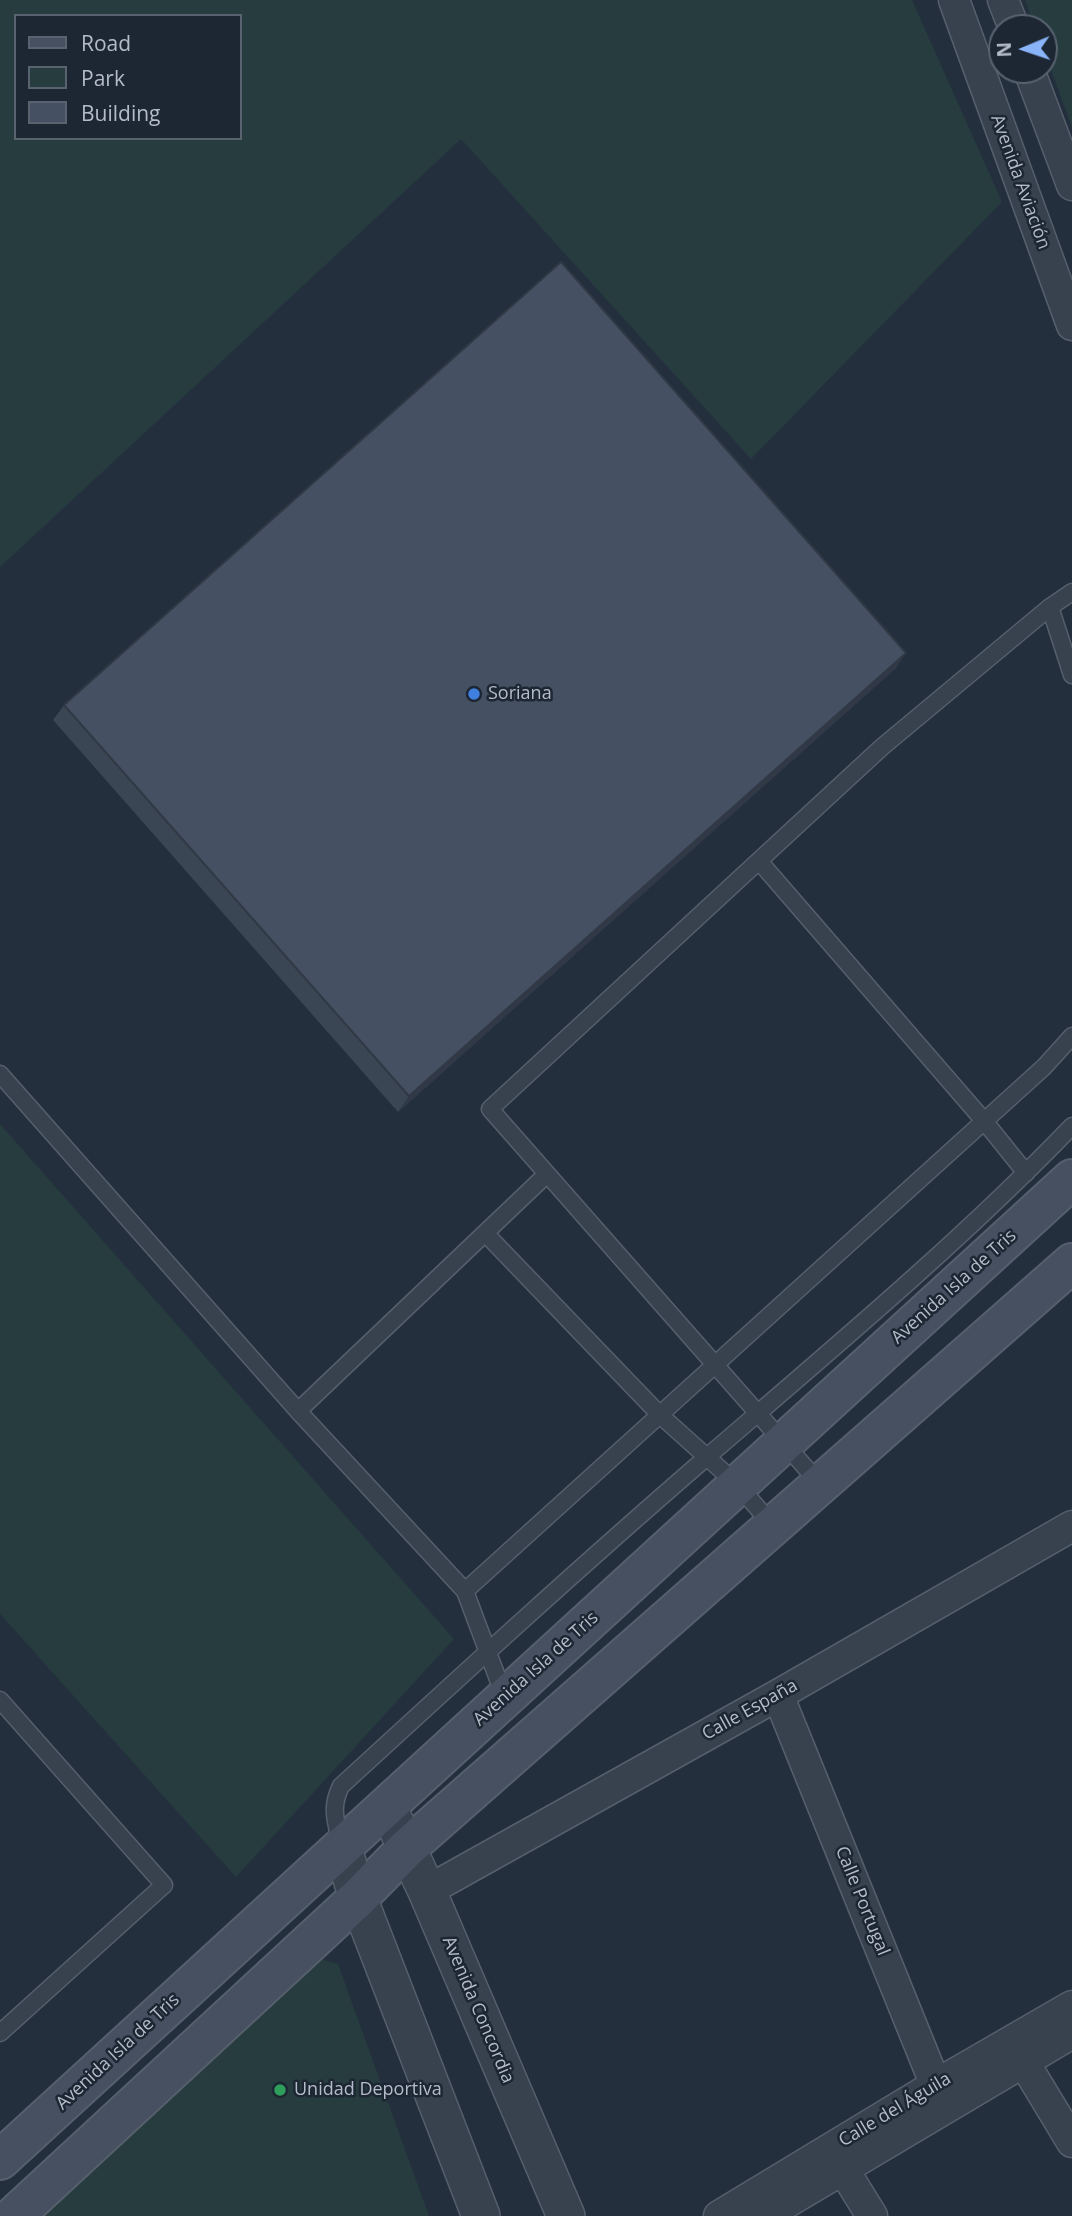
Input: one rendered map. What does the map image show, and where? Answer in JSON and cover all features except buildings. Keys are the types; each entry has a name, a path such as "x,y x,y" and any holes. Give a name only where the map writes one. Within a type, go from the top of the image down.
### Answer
{"main road":[{"name":"Avenida Isla de Tris","path":"0,2160 785,1442 957,1260 1072,1179"},
{"path":"14,2216 358,1898 407,1848 1072,1263"}],"street":[{"name":"Avenida Aviación","path":"954,0 1072,325"},
{"path":"1034,84 1072,185"},
{"name":"Calle España","path":"427,1891 778,1695 1072,1526"},
{"name":"Calle Portugal","path":"778,1695 941,2096"},
{"name":"Avenida Concordia","path":"387,1806 427,1891 566,2216"},
{"path":"342,1846 358,1898 481,2216"},
{"name":"Calle del Águila","path":"1018,2052 1072,2006"},
{"name":"Calle del Águila","path":"719,2216 1018,2052 1072,2033"},
{"path":"1018,2052 1072,2142"},
{"name":"Calle del Águila","path":"764,2216 843,2169 941,2096"},
{"path":"843,2169 872,2216"}],"lane":[{"path":"821,1484 490,1109 882,747 1050,607 1072,592"},
{"path":"1050,607 1072,675"},
{"path":"759,861 1026,1173"},
{"path":"465,1591 985,1122 1044,1067 1072,1036"},
{"path":"0,1074 298,1411 465,1591 505,1698"},
{"path":"342,1846 334,1814 334,1800 341,1786 489,1650 708,1457 760,1413 957,1260 1026,1173 1072,1126"},
{"path":"298,1411 547,1174"},
{"path":"485,1233 660,1415 738,1485 773,1526"},
{"path":"0,1700 164,1885 0,2033"}],"green space":[{"path":"0,0 912,0 1002,202 751,459 461,139 0,567"},
{"path":"1025,0 1072,0 1072,127 1056,84 1058,14 1030,14"},
{"path":"0,1124 454,1639 236,1877 0,1614"},
{"name":"Unidad Deportiva","path":"317,1958 338,1964 429,2216 39,2216"}],"place":[{"name":"Soriana","path":"474,694"},
{"name":"Unidad Deportiva","path":"280,2090"}]}
